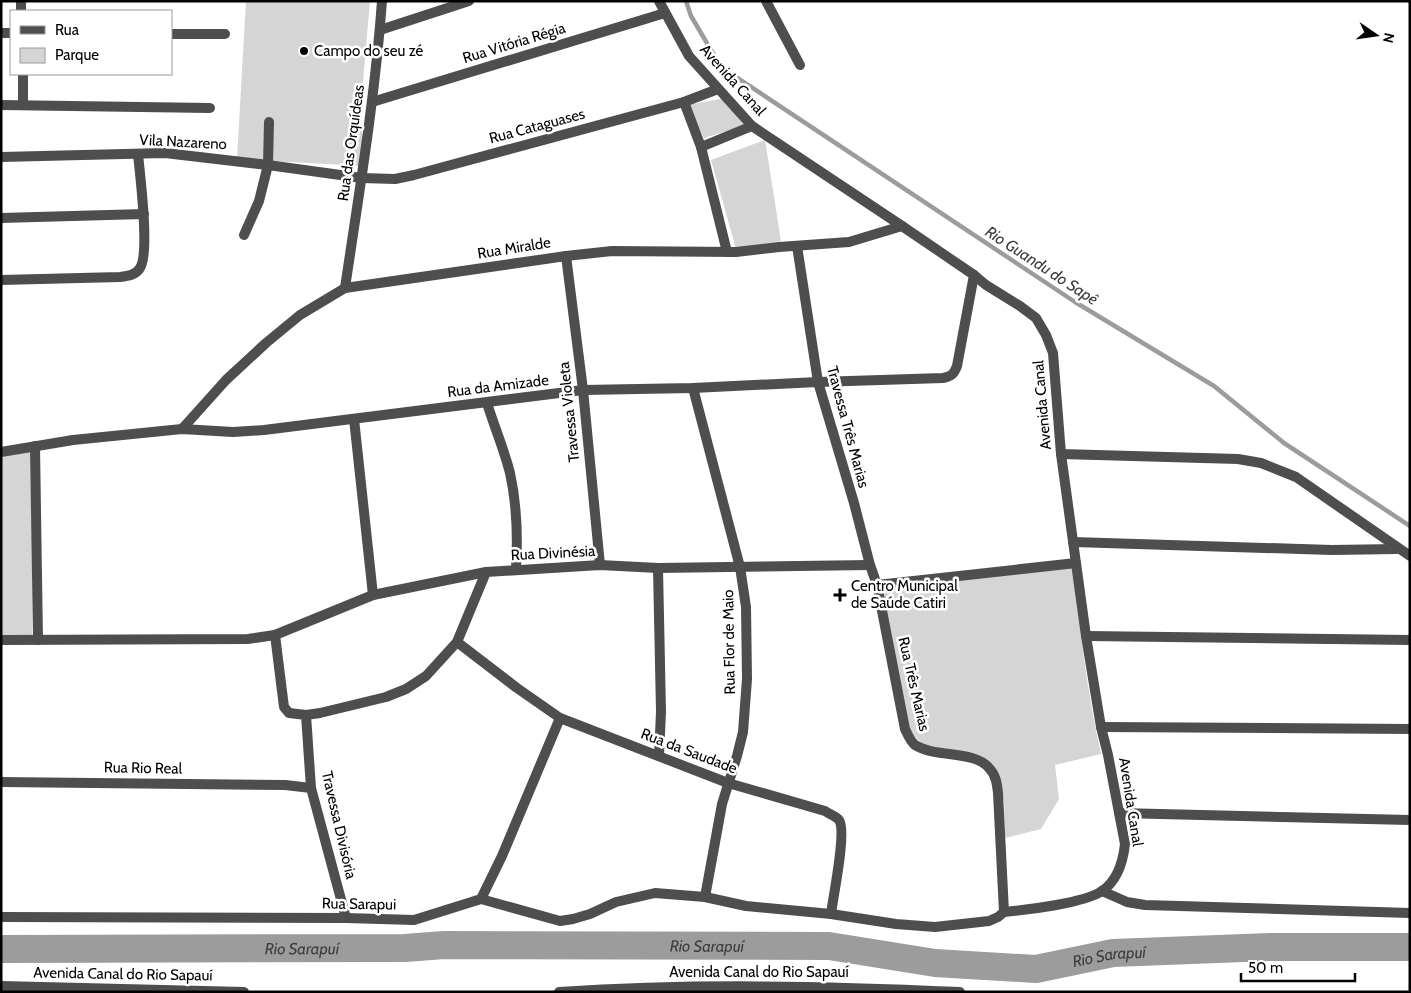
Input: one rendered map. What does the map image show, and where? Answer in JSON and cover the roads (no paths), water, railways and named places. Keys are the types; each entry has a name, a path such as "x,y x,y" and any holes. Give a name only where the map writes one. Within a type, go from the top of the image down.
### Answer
{"street":[{"name":"Rua das Orquídeas","path":"345,288 372,102 382,1"},
{"path":"380,30 469,1"},
{"name":"Avenida Canal","path":"659,1 689,56 752,126 902,226 986,285 1020,306 1036,318 1046,335 1053,353 1060,454 1086,636 1101,727 1125,844 1124,858 1113,881 1102,891"},
{"path":"766,1 800,65"},
{"name":"Rua Vitória Régia","path":"372,102 665,13"},
{"path":"172,34 225,34"},
{"path":"22,75 24,105"},
{"name":"Rua Cataguases","path":"362,178 395,179 414,175 684,102 718,89"},
{"path":"684,102 701,147 727,252"},
{"path":"1,105 210,108"},
{"path":"244,235 259,201 268,165 269,122"},
{"path":"701,147 752,126"},
{"name":"Vila Nazareno","path":"1,157 165,153 362,178"},
{"path":"1,280 120,278 138,272 142,265 144,214 138,154"},
{"path":"1,218 144,214"},
{"name":"Rua Miralde","path":"182,429 226,380 266,343 300,316 345,288 612,251 727,252 849,242 902,226"},
{"name":"Travessa Três Marias","path":"797,246 818,382 877,585"},
{"name":"Travessa Violeta","path":"566,256 583,390 600,565"},
{"name":"Rua da Amizade","path":"1,452 104,436 182,429 233,432 264,430 583,390 693,388 944,378 951,376 957,366 974,275"},
{"name":"Rua Flor de Maio","path":"693,388 740,567 746,607 747,679 743,732 728,783 714,842 705,897"},
{"path":"487,402 509,472 515,500 518,538 516,569"},
{"path":"354,419 373,595"},
{"path":"35,446 38,640"},
{"path":"1060,454 1238,459 1261,463 1296,476 1397,549 1410,556"},
{"path":"1074,542 1324,550 1397,549"},
{"path":"877,585 1076,563"},
{"name":"Rua Divinésia","path":"1,640 248,639 275,635 373,595 486,572 516,569 600,565 658,568 870,566"},
{"path":"658,568 661,712 659,756"},
{"path":"275,635 284,707 289,713 306,715 320,713 386,697 406,689 426,676 457,642 486,572"},
{"name":"Rua Três Marias","path":"877,585 905,729 910,739 915,745 925,749 979,760 989,767 995,777 998,793 1004,912"},
{"path":"1086,636 1410,640"},
{"name":"Rua da Saudade","path":"457,642 560,718 728,783 826,811 838,820 842,828 841,850 831,914"},
{"name":"Travessa Divisória","path":"306,715 311,788 346,918"},
{"path":"560,718 502,856 481,899 560,921 590,914 616,902 655,893 705,897 746,906 935,927 989,921 1004,912 1058,904 1092,896 1102,891 1127,902 1145,905 1410,913"},
{"path":"1101,727 1410,730"},
{"name":"Rua Rio Real","path":"1,782 285,785 311,788"},
{"path":"1120,814 1410,820"},
{"name":"Rua Sarapui","path":"1,917 346,918 414,920 481,899"},
{"name":"Avenida Canal do Rio Sapauí","path":"1,986 244,992"},
{"name":"Avenida Canal do Rio Sapauí","path":"559,992 742,986 960,992"}],"waterway":[{"name":"Rio Guandu do Sapê","path":"686,1 691,16 721,67 1075,302 1214,386 1284,443 1410,526"},
{"name":"Rio Sarapuí","path":"1,949 405,948 444,945 829,946 935,963 1036,969 1113,953 1270,947 1410,947"}],"place":[{"name":"Campo do seu zé","path":"304,51"},
{"name":"Centro Municipal de Saúde Catiri","path":"840,595"}]}
